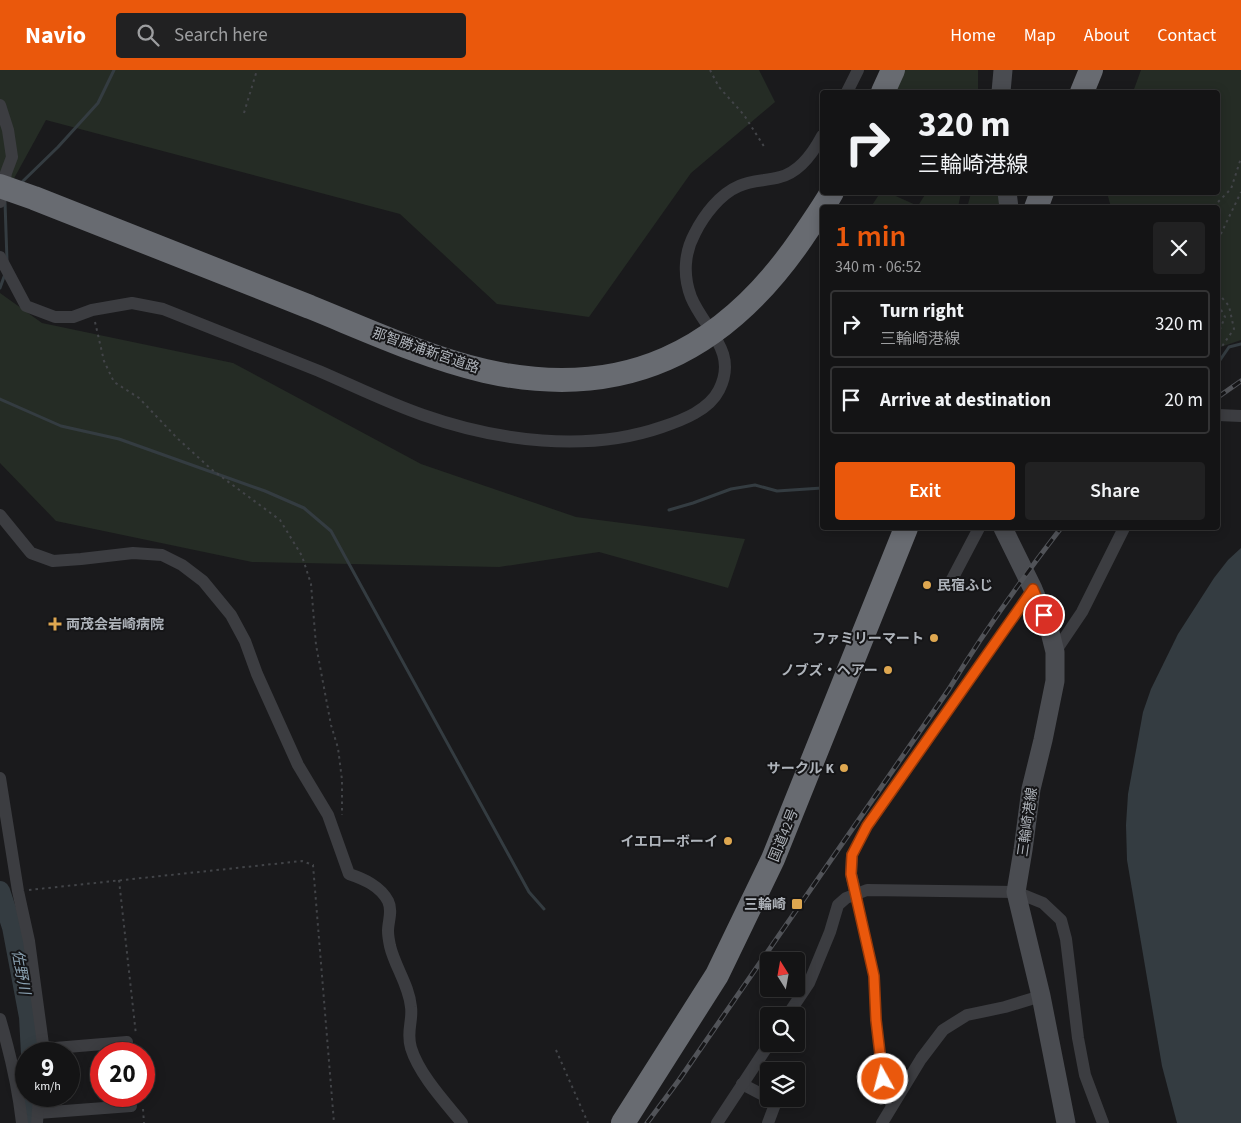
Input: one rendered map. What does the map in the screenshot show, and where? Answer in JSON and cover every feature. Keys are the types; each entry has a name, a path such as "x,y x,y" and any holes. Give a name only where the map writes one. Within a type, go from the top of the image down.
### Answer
{"highway":[{"path":"884,90 893,70"},
{"path":"1083,90 1091,70"},
{"name":"那智勝浦新宮道路","path":"0,186 409,347 485,370 541,379 568,380 593,378 643,369 685,350 708,336 756,297 784,264 820,211"},
{"name":"国道42号","path":"623,1123 717,975 751,908 774,859 905,530"}],"main road":[{"path":"1002,90 1004,70"},
{"name":"三輪崎港線","path":"1004,530 1033,589 1049,628 1055,652 1055,681 1031,789 1024,850 1016,892 1041,996 1066,1123"}],"street":[{"path":"848,90 858,70"},
{"path":"0,105 8,130 12,157 6,173 0,202"},
{"path":"0,257 26,306 55,317 73,317 92,310 132,302 163,309 423,415 462,427 542,442 626,437 653,431 688,417 714,399 724,380 725,366 722,347 692,299 687,284 686,262 688,248 701,222 711,208 736,187 754,181 779,178 790,173 804,162 820,139"},
{"path":"1220,416 1241,416"},
{"path":"0,515 31,553 53,561 133,553 162,555 182,565 203,581 230,615 245,641 257,674 298,765 328,814 348,874 378,888 389,902 391,910 388,932 390,947 410,999 412,1010 408,1038 411,1049 424,1073 462,1123"},
{"path":"949,585 978,530"},
{"path":"1055,652 1082,612 1123,530"},
{"path":"0,778 18,891 29,941 42,1042"},
{"path":"852,855 851,874 856,894"},
{"path":"793,1007 809,983 830,932 838,905 846,898 867,890 1016,892 1043,904 1061,920 1066,939 1078,1038 1086,1075 1103,1123"},
{"path":"882,1123 921,1059 943,1030 967,1015 1005,1007 1041,996"},
{"path":"0,1019 15,1070"},
{"path":"80,1046 131,1039"},
{"path":"717,1123 764,1052"},
{"path":"742,1084 760,1093"},
{"path":"22,1123 23,1107"},
{"path":"37,1118 123,1107"},
{"path":"768,1123 771,1107"}],"lane":[{"path":"852,855 867,826 1033,589"},
{"path":"856,894 874,976 876,1020 885,1099 891,1108"}],"path":[{"path":"244,113 257,70"},
{"path":"710,70 719,87 744,116 765,148"},
{"path":"1217,205 1231,189 1241,158"},
{"path":"1220,236 1241,192"},
{"path":"1220,295 1229,306 1234,329 1220,349"},
{"path":"1220,308 1225,317 1220,329"},
{"path":"92,310 104,361 114,382 139,398 177,438 211,469 280,520 302,556 311,584 316,644 331,725 338,748 342,780 342,827 334,834"},
{"path":"18,891 302,861 313,865 334,1123"},
{"path":"119,880 131,1039"},
{"path":"556,1050 588,1123"}],"shaded area":[{"path":"0,70 759,70 775,102 691,173 589,317 497,304 400,214 46,120 0,204"},
{"path":"902,70 978,70 978,90 893,90"},
{"path":"1141,70 1241,70 1241,340 1220,347 1220,205 1110,205 1108,195 1220,195 1220,90 1134,90"},
{"path":"879,195 893,195 916,205 872,205"},
{"path":"925,195 961,195 958,205 919,205"},
{"path":"970,195 999,195 1001,205 968,205"},
{"path":"0,293 42,323 233,363 421,464 576,517 745,539 728,588 599,552 499,567 252,562 56,521 0,463"},
{"path":"1241,548 1241,1123 1177,1123 1162,1066 1127,860 1126,825 1128,794 1143,712 1151,689 1178,634 1214,578 1228,560"}],"waterway":[{"path":"21,183 58,147 98,103 114,70"},
{"path":"5,202 7,261"},
{"path":"0,288 5,274"},
{"path":"1220,360 1229,347 1241,344"},
{"path":"0,399 61,426 119,439 265,491 304,508 331,531 529,892 544,909"},
{"path":"669,510 731,489 755,485 777,491 820,488"},
{"name":"佐野川","path":"0,891 12,927 29,1017 30,1042"},
{"name":"佐野川","path":"29,1123 30,1107"}],"railway":[{"path":"1220,396 1241,381"},
{"path":"647,1123 679,1080 949,689 1003,607 1059,530"}],"place":[{"name":"民宿ふじ","path":"927,585"},
{"name":"両茂会岩崎病院","path":"55,624"},
{"name":"ファミリーマート","path":"934,638"},
{"name":"ノブズ・ヘアー","path":"888,670"},
{"name":"サークル K","path":"844,768"},
{"name":"イエローボーイ","path":"728,841"},
{"name":"三輪崎","path":"797,904"}],"route":[{"path":"883,1079 876,1020 874,976 851,874 852,855 867,826 1033,589 1044,615"}]}
